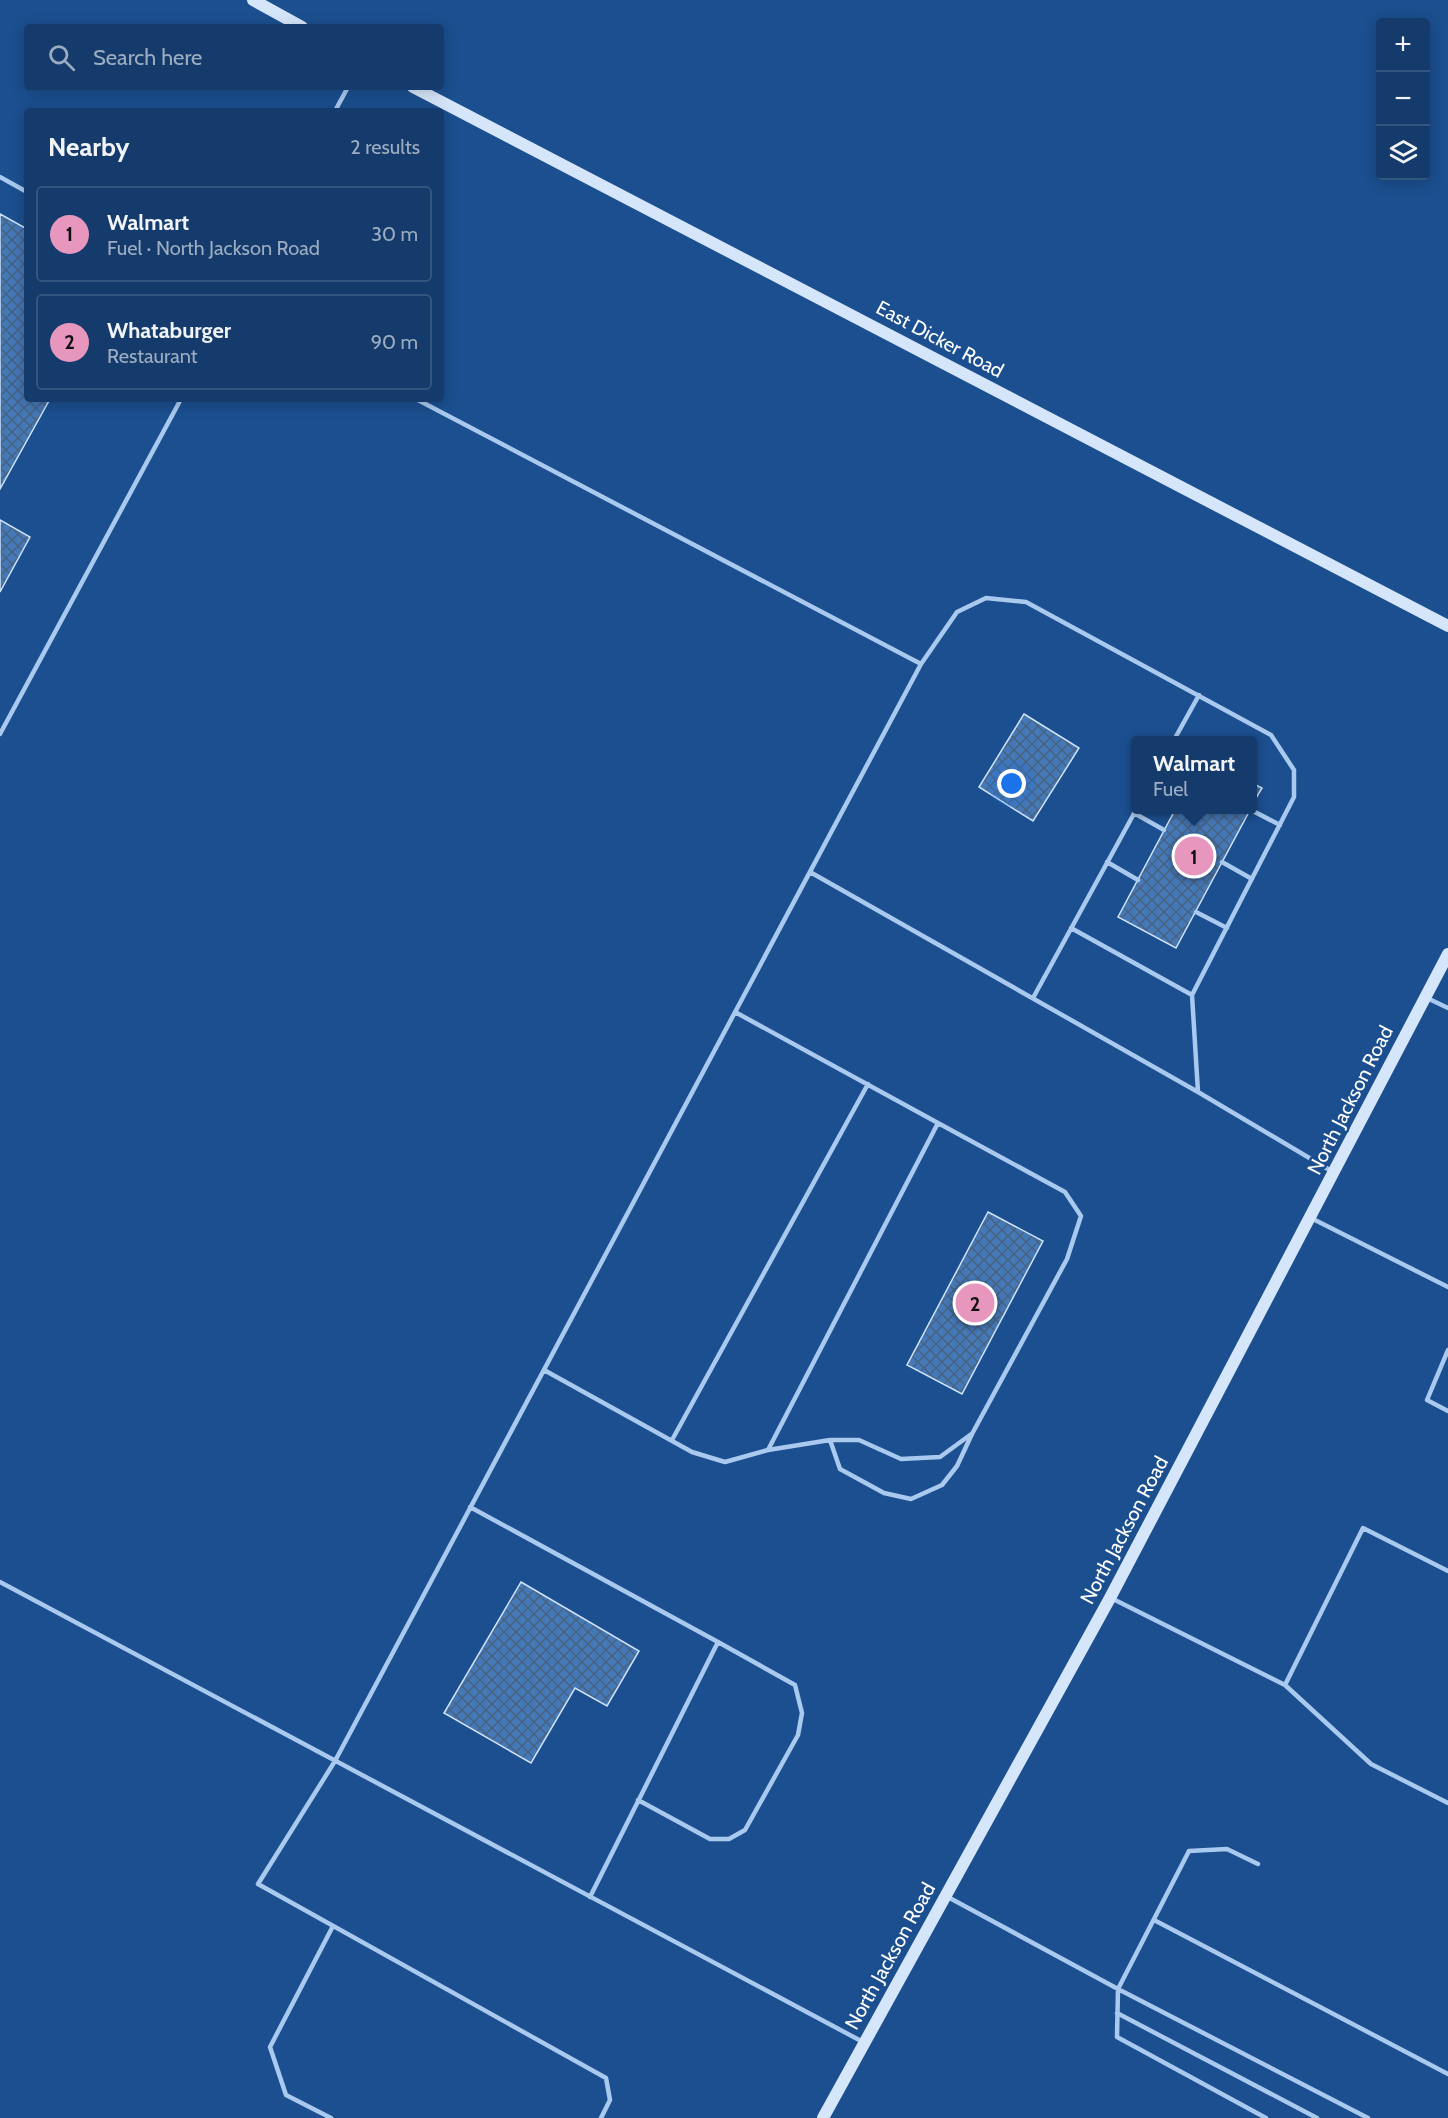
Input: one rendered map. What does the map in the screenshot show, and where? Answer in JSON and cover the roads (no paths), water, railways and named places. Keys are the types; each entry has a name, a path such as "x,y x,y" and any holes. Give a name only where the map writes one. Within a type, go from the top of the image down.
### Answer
{"main road":[{"path":"253,0 297,24"},
{"name":"East Dicker Road","path":"419,90 1448,626"},
{"name":"North Jackson Road","path":"823,2118 1110,1598 1448,954"}],"lane":[{"path":"337,108 346,90"},
{"path":"0,177 24,190"},
{"path":"0,734 179,402"},
{"path":"422,402 921,664"},
{"path":"601,2118 610,2100 606,2078 258,1884 335,1761 921,664 957,612 986,598 1026,602 1271,735 1294,770 1294,797 1192,995 1198,1092"},
{"path":"1177,736 1199,695"},
{"path":"1257,813 1280,825"},
{"path":"1033,998 1134,814"},
{"path":"1138,814 1164,830"},
{"path":"1107,862 1138,880"},
{"path":"1222,862 1252,879"},
{"path":"810,872 1198,1092 1334,1173"},
{"path":"1196,912 1227,928"},
{"path":"1071,928 1192,995"},
{"path":"1424,996 1448,1008"},
{"path":"735,1012 1065,1192 1081,1216 1067,1259 957,1466 942,1485 912,1500 884,1493 840,1469 830,1440"},
{"path":"672,1440 868,1084"},
{"path":"768,1450 939,1123"},
{"path":"1311,1218 1448,1287"},
{"path":"1448,1350 1427,1400 1448,1411"},
{"path":"544,1370 692,1452 725,1462 768,1450 830,1440 859,1440 901,1459 940,1457 972,1434"},
{"path":"470,1507 795,1685 802,1713 798,1735 745,1830 729,1839 710,1839 638,1800"},
{"path":"1285,1684 1363,1528 1448,1571"},
{"path":"0,1582 865,2043"},
{"path":"1110,1598 1285,1684 1371,1764 1448,1803"},
{"path":"590,1897 718,1642"},
{"path":"1258,1864 1227,1849 1190,1851 1118,1989 1117,2037 1266,2118"},
{"path":"945,1896 1118,1989 1368,2118"},
{"path":"1154,1920 1448,2074"},
{"path":"331,2118 286,2095 270,2047 333,1926"},
{"path":"1117,2013 1317,2118"}],"place":[{"name":"Walmart","path":"1194,856"},
{"name":"Whataburger","path":"975,1303"}]}
